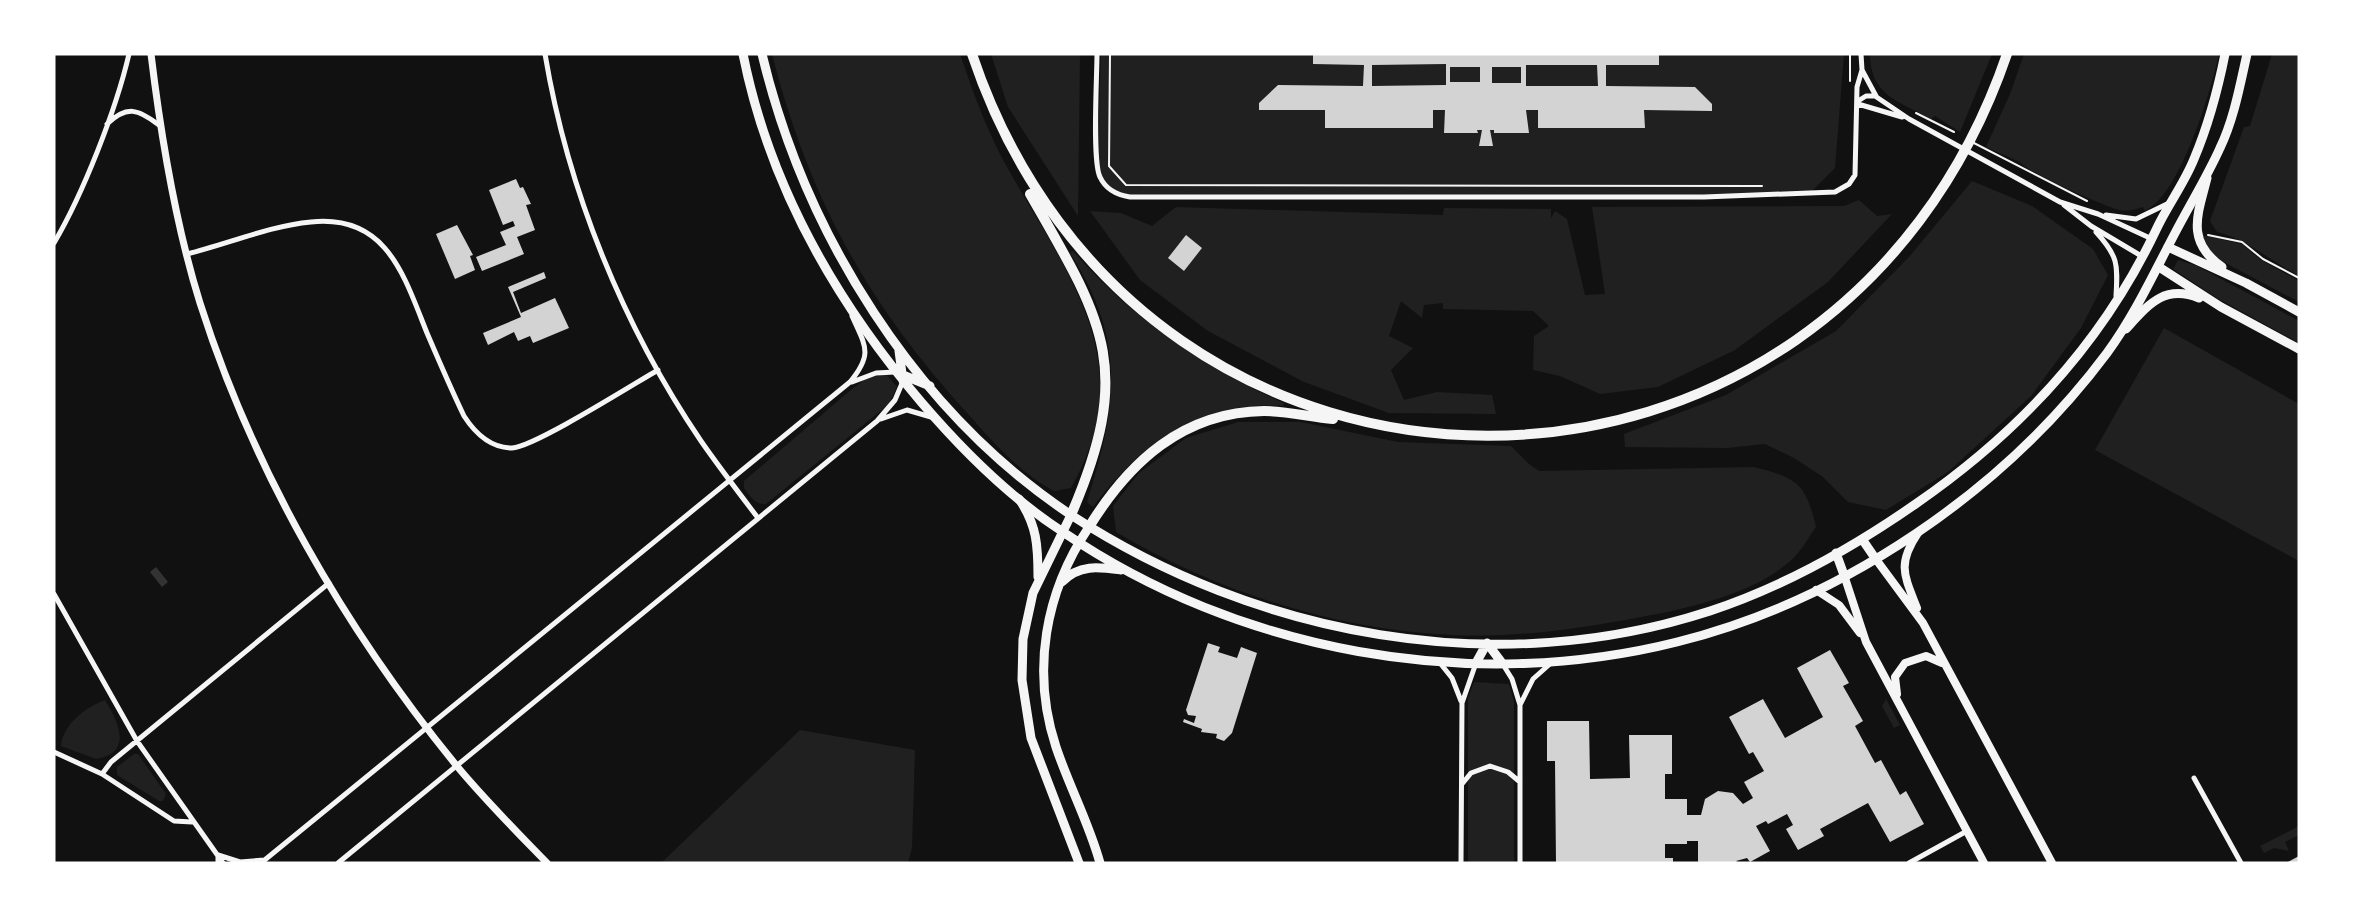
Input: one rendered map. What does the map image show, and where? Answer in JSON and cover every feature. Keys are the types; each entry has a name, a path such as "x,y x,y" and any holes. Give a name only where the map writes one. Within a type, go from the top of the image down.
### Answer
{"highway":[{"path":"972,54 1002,131 1036,192 1063,230 1108,280 1188,345 1246,379 1287,398 1348,418 1407,431 1475,437 1542,434 1625,419 1706,392 1766,360 1821,322 1872,277 1916,226 1954,170 1987,110 2007,54"},
{"path":"1002,131 1005,144"},
{"path":"1025,185 1082,284 1096,321 1103,349 1106,389 1101,429 1089,472 1071,515"},
{"path":"1089,527 1116,486 1131,470 1160,445 1190,428 1219,418 1252,412 1348,418"}],"main road":[{"path":"743,54 758,114 789,196 814,249 847,306 936,419 987,473 1063,532 1126,571 1212,611 1295,638 1385,656 1476,663 1555,660 1635,650 1688,639 1745,621 1816,590 1875,558 1974,490 2025,445 2072,396 2149,303 2162,295 2188,294 2221,307"},
{"path":"762,54 783,130 811,200 842,259 894,341 932,387 989,449 1089,527 1140,556 1219,592 1299,619 1388,636 1487,644 1595,636 1688,617 1767,588 1836,553 1862,539 1956,475 2010,427 2075,361 2116,304 2144,257 2193,162 2209,117 2225,54"},
{"path":"2113,344 2159,267 2224,136 2247,54"},
{"path":"2211,164 2197,218 2197,236 2211,259 2246,283"},
{"path":"2152,239 2246,283 2299,312"},
{"path":"2144,257 2221,307 2299,350"},
{"path":"894,341 901,376"},
{"path":"901,376 932,387"},
{"path":"1019,499 1037,533 1038,579"},
{"path":"1071,515 1038,579 1023,639 1023,703 1031,738 1079,863"},
{"path":"1089,527 1079,542 1058,586 1044,647 1046,708 1057,749 1100,863"},
{"path":"1920,529 1906,552 1903,568 1923,623 2052,863"},
{"path":"1862,539 1923,623"},
{"path":"1836,553 1866,642"},
{"path":"1058,586 1073,572 1089,567 1126,571"},
{"path":"1816,590 1839,605 1866,642 1984,863"},
{"path":"1212,611 1219,592"},
{"path":"1295,638 1299,619"},
{"path":"1476,663 1487,644"},
{"path":"1487,644 1502,663"},
{"path":"1899,704 1895,680 1905,663 1919,657 1929,656 1948,670"}],"street":[{"path":"54,243 106,125 123,79 129,54"},
{"path":"151,54 159,125 200,302 238,406 265,463 329,583 354,624 456,765 547,863"},
{"path":"545,54 573,174 623,303 658,370 701,440 758,519"},
{"path":"1097,54 1098,173 1110,190 1131,197 1693,197 1835,192 1849,184 1855,175 1858,83 1862,70"},
{"path":"1861,54 1862,70 1868,85 1879,98 1935,134 2060,202 2091,225 2144,257"},
{"path":"1858,103 1866,96 1879,98"},
{"path":"1858,103 1910,119"},
{"path":"106,125 119,113 134,111 146,114 159,125"},
{"path":"2060,202 2098,214 2152,239"},
{"path":"2098,214 2136,219 2171,202"},
{"path":"188,255 285,226 312,221 342,224 369,234 396,260 464,416 475,432 491,444 513,448 540,437 658,370"},
{"path":"2091,225 2110,247 2117,261 2116,304"},
{"path":"218,855 240,862 262,862 850,382 864,365 866,355 864,344 847,306"},
{"path":"338,863 877,421 895,400 901,376 876,373 850,382"},
{"path":"877,421 907,410 936,419"},
{"path":"102,774 109,764 329,583"},
{"path":"54,594 137,741 192,822 224,863"},
{"path":"1520,705 1533,679 1555,660"},
{"path":"1431,661 1439,663 1448,671 1462,703"},
{"path":"1461,863 1462,703 1476,663"},
{"path":"1502,663 1512,679 1520,705 1520,863"},
{"path":"54,752 102,774 174,821 192,822"},
{"path":"1462,784 1471,773 1490,765 1508,772 1520,782"},
{"path":"2194,778 2241,863"},
{"path":"1909,863 1966,831"},
{"path":"218,855 218,863"}],"path":[{"path":"1110,54 1109,166 1126,184 1773,186"},
{"path":"1850,54 1850,82"},
{"path":"2002,158 2094,204"},
{"path":"2204,234 2244,243 2263,259 2299,279"}],"shaded area":[{"path":"772,54 960,54 995,144 1069,276 1086,315 1097,355 1100,397 1092,441 1071,488 1054,491 1007,456 931,372 871,289 824,202 804,155"},
{"path":"991,54 1080,54 1078,216 1008,107"},
{"path":"1101,54 1844,54 1835,168 1810,193 1495,198 1130,197 1107,187 1097,165"},
{"path":"1870,54 1992,54 1960,132 1935,116 1931,119 1888,95 1875,79"},
{"path":"2024,54 2219,54 2209,92 2192,140 2182,164 2158,201 2145,211 2143,207 2130,210 2116,209 2035,173 2020,162 1986,147 2010,94"},
{"path":"2272,54 2299,54 2299,276 2249,245 2217,232 2210,221 2244,127 2250,126"},
{"path":"1972,181 2032,206 2093,249 2108,275 2081,328 2031,396 1948,472 1886,510 1848,502 1823,477 1794,458 1765,444 1727,448 1625,447 1624,434 1726,395 1836,331 1909,257"},
{"path":"1859,200 1877,216 1892,214 1828,282 1735,350 1658,387 1600,394 1560,376 1533,370 1534,336 1549,326 1533,311 1443,309 1443,303 1424,305 1422,318 1401,301 1389,336 1413,348 1391,370 1404,400 1437,392 1492,395 1496,414 1389,413 1304,382 1208,331 1140,280 1090,211 1121,213 1152,226 1176,207 1443,215 1444,208 1551,209 1551,218 1555,211 1567,219 1585,295 1605,294 1592,207 1844,206"},
{"path":"2201,235 2242,244 2261,260 2299,281 2299,302 2218,259 2211,254"},
{"path":"1073,251 1119,298 1170,339 1225,374 1284,403 1283,406 1252,406 1224,411 1175,430 1132,463 1093,507 1087,502 1105,435 1110,405 1111,375 1108,345 1101,316 1088,285 1070,253"},
{"path":"2178,260 2197,266 2299,321 2299,343 2217,298 2173,269"},
{"path":"2164,328 2299,404 2299,561 2095,450"},
{"path":"887,375 897,387 888,405 766,504 759,503 751,497 744,488 744,481 865,379"},
{"path":"1238,422 1301,422 1398,442 1511,446 1539,471 1754,467 1790,479 1797,485 1808,501 1816,527 1798,553 1784,567 1766,578 1725,596 1660,613 1571,629 1476,636 1408,632 1364,625 1278,604 1235,589 1154,553 1116,532 1113,506 1139,473 1186,438"},
{"path":"156,567 168,582 162,587 150,572"},
{"path":"1474,682 1509,684 1514,702 1514,863 1468,863 1468,698"},
{"path":"1886,699 1900,725 1894,728 1882,706"},
{"path":"105,700 120,735 115,750 108,756 96,759 61,746 66,731 77,717 90,707"},
{"path":"800,730 915,750 912,848 908,863 661,863"},
{"path":"134,754 138,754 166,794 163,801 159,801 117,775 117,767"},
{"path":"2299,826 2299,835 2285,842 2289,851 2274,848 2264,853 2260,846"}],"building":[{"path":"1313,54 1659,54 1659,65 1606,65 1606,86 1695,87 1712,104 1712,111 1644,110 1645,128 1538,128 1538,110 1526,110 1529,133 1494,133 1494,130 1490,130 1493,146 1479,146 1482,130 1477,130 1478,133 1444,133 1445,110 1433,110 1433,128 1325,128 1325,110 1259,110 1259,103 1278,85 1363,86 1364,65 1313,64","holes":["1446,64 1446,85 1372,86 1372,65","1526,65 1597,65 1598,86 1526,86","1450,67 1480,67 1480,82 1450,82","1492,67 1521,67 1521,83 1492,83"]},
{"path":"516,179 520,188 523,187 531,204 526,205 535,230 517,237 524,254 482,271 476,257 506,245 500,232 515,226 513,221 503,225 489,190"},
{"path":"457,225 473,255 470,256 475,270 455,279 436,234"},
{"path":"1186,235 1202,248 1184,271 1168,258"},
{"path":"544,272 546,278 513,292 521,313 555,298 569,328 533,343 530,336 518,341 514,332 488,345 483,333 521,317 508,287"},
{"path":"1208,643 1220,647 1218,652 1237,658 1241,647 1257,653 1232,733 1224,741 1216,738 1217,734 1201,732 1202,729 1183,722 1184,719 1194,723 1196,716 1188,715 1186,710"},
{"path":"1830,650 1849,683 1843,686 1863,721 1855,726 1875,763 1881,760 1900,795 1906,791 1924,824 1890,842 1868,803 1820,829 1824,836 1798,850 1786,829 1793,825 1787,814 1768,824 1766,821 1756,826 1770,851 1750,862 1747,858 1736,861 1739,863 1698,863 1698,841 1687,841 1687,844 1665,844 1665,858 1673,858 1673,863 1556,863 1555,761 1547,761 1547,721 1589,721 1590,779 1630,778 1629,735 1672,735 1672,774 1665,774 1665,799 1687,799 1687,815 1701,815 1705,799 1718,791 1733,793 1743,804 1753,798 1744,782 1764,771 1753,752 1749,754 1729,717 1763,699 1785,738 1823,717 1797,668"},
{"path":"2299,856 2299,863 2286,863"}]}
